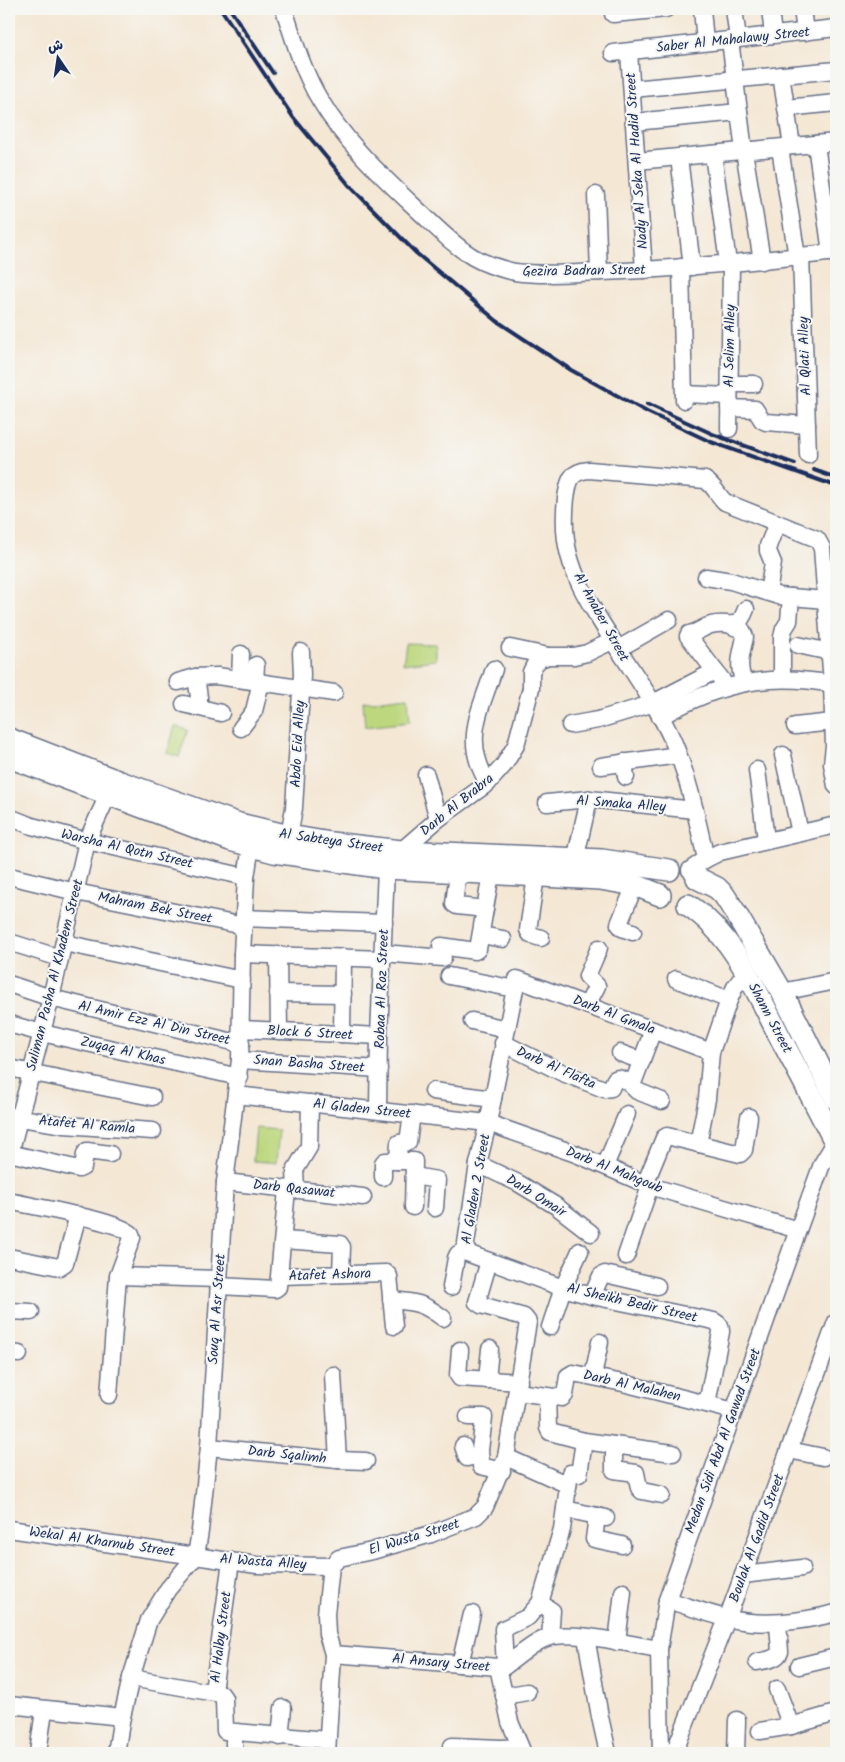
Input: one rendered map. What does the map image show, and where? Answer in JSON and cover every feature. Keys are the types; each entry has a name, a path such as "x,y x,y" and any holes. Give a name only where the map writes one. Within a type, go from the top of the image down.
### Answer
{"main road":[{"name":"Al Sabteya Street","path":"9,739 120,782 239,824 289,836 401,851 602,860 668,870"},
{"name":"Al Sabteya Street","path":"9,757 251,846 298,857 386,868 600,880 635,885 660,895"},
{"path":"679,867 698,869 698,894 692,902 688,906 682,907 667,904 660,895 659,884 664,874 668,870 679,867"},
{"name":"Shann Street","path":"698,869 708,883 724,895 782,992 836,1099"},
{"name":"Shann Street","path":"688,906 709,921 729,944 746,972 836,1142"}],"street":[{"name":"Gezira Badran Street","path":"284,9 304,69 332,120 382,177 454,244 486,263 515,272 537,274 687,267 762,261 834,252"},
{"path":"613,14 666,9"},
{"path":"702,9 705,42"},
{"path":"734,9 735,79 744,151 762,261"},
{"path":"770,9 773,35"},
{"path":"802,9 805,32"},
{"name":"Saber Al Mahalawy Street","path":"613,53 836,28"},
{"name":"Nady Al Seka Al Hadid Street","path":"629,52 644,270"},
{"path":"632,89 836,70"},
{"name":"Al Qlati Alley","path":"781,75 786,108 786,147 799,256 808,455"},
{"path":"786,108 836,103"},
{"path":"634,122 739,112"},
{"path":"637,161 836,142"},
{"path":"816,144 834,252"},
{"name":"Al Selim Alley","path":"713,154 730,263 729,429"},
{"path":"679,157 687,267 684,397 729,396 754,384"},
{"path":"596,195 599,272"},
{"path":"729,396 755,410 762,420 766,422 807,425"},
{"name":"Al Anaber Street","path":"698,869 694,810 678,755 656,710 615,645 576,576 565,532 565,509 571,477 578,471 588,470 706,480 712,484 725,502 817,539 822,548 826,600"},
{"path":"768,592 773,563 768,546 777,523"},
{"path":"706,577 731,581 791,597 826,600 832,684 832,764 836,786"},
{"path":"782,678 782,637 789,621 791,597"},
{"path":"736,614 745,637 740,655 740,672 736,685 715,672 688,636 736,614"},
{"path":"510,648 548,656 567,657 615,645 669,620"},
{"path":"798,645 830,652"},
{"name":"Abdo Eid Alley","path":"289,836 294,808 301,688 301,652"},
{"path":"241,728 254,711 253,677 242,654"},
{"name":"Darb Al Brabra","path":"401,851 438,819 488,783 504,766 516,745 531,688 531,672 534,664 548,656"},
{"path":"488,783 476,757 474,736 478,715 494,669"},
{"path":"656,710 715,672"},
{"path":"178,682 196,677 253,677 301,688 334,692"},
{"path":"196,677 199,692 192,705 221,713"},
{"path":"570,725 656,710 736,685 782,678 807,679 832,684"},
{"path":"795,726 833,722"},
{"path":"601,766 625,770 678,755"},
{"path":"783,755 800,833"},
{"path":"757,770 766,840"},
{"path":"426,775 438,819"},
{"name":"Suliman Pasha Al Khadem Street","path":"9,1154 14,1117 32,1074 76,892 86,841 108,795"},
{"path":"575,860 589,799"},
{"name":"Al Smaka Alley","path":"547,803 589,799 694,810"},
{"name":"Warsha Al Qotn Street","path":"9,817 32,826 86,841 246,877"},
{"path":"698,869 720,852 836,825"},
{"name":"Souq Al Asr Street","path":"196,1556 208,1447 226,1182 242,1036 242,954 246,877 251,846"},
{"name":"Robaa Al Roz Street","path":"378,1110 386,868"},
{"path":"458,872 454,904 485,909"},
{"path":"242,954 344,958 475,951 478,949 491,874"},
{"name":"Mahram Bek Street","path":"9,876 76,892 244,922 384,922"},
{"path":"536,876 528,930 532,935 541,938"},
{"path":"633,932 622,928 619,924 635,885"},
{"path":"481,934 504,939"},
{"path":"9,942 242,980"},
{"path":"587,1005 597,986 587,976 599,948"},
{"path":"278,955 279,1031"},
{"path":"342,1034 344,958"},
{"path":"698,1144 707,1100 711,1052 729,1000 735,987 746,972"},
{"name":"Darb Al Gmala","path":"449,976 516,984 587,1005 711,1052"},
{"path":"676,979 729,1000"},
{"path":"782,992 836,981"},
{"name":"Al Amir Ezz Al Din Street","path":"9,984 51,998 242,1036"},
{"name":"Al Gladen 2 Street","path":"467,1252 478,1164 516,984"},
{"path":"278,993 343,994"},
{"path":"472,1021 504,1036"},
{"name":"Zuqaq Al Khas","path":"9,1024 238,1077"},
{"path":"653,1030 633,1083 634,1089 662,1101"},
{"name":"Block 6 Street","path":"242,1036 279,1031 379,1036"},
{"name":"Darb Al Flafta","path":"504,1036 563,1074 604,1089 610,1088 615,1078 633,1083"},
{"path":"620,1053 642,1061"},
{"name":"Snan Basha Street","path":"240,1060 379,1069"},
{"path":"9,1068 152,1098"},
{"path":"433,1091 493,1098"},
{"name":"Al Gladen Street","path":"236,1095 488,1123"},
{"path":"118,1276 219,1282 275,1289 278,1287 283,1240 295,1170 309,1147 310,1103"},
{"path":"398,1161 399,1143 408,1142 412,1114"},
{"path":"606,1166 627,1114"},
{"name":"Atafet Al Ramla","path":"14,1117 64,1125 154,1131"},
{"path":"626,1256 647,1185 664,1138 667,1136 740,1154 744,1150 749,1117"},
{"name":"Darb Al Mahgoub","path":"488,1123 606,1166 647,1185 798,1230"},
{"name":"Medan Sidi Abd Al Gawad Street","path":"662,1753 659,1650 667,1600 822,1164 836,1142"},
{"path":"9,1154 79,1169 83,1167 87,1151 110,1154"},
{"path":"382,1177 384,1162 414,1161 413,1207"},
{"name":"Darb Omair","path":"478,1164 526,1187 556,1206 591,1233"},
{"path":"414,1176 437,1180 435,1208"},
{"name":"Darb Qasawat","path":"226,1182 363,1197"},
{"path":"9,1201 78,1215 124,1229 131,1234 132,1238 118,1276 109,1395"},
{"path":"9,1257 59,1267 66,1259 78,1215"},
{"path":"283,1240 340,1244 342,1248 341,1274"},
{"path":"550,1327 563,1288 580,1251"},
{"path":"451,1287 456,1258 458,1254 467,1252"},
{"name":"Al Sheikh Bedir Street","path":"467,1252 563,1288 718,1323 720,1332 707,1404"},
{"name":"El Wusta Street","path":"331,1566 339,1558 372,1551 431,1534 476,1516 485,1507 504,1464 528,1322 524,1317 481,1305 478,1302 489,1261"},
{"name":"Atafet Ashora","path":"280,1276 386,1273 389,1276 394,1326"},
{"path":"592,1296 601,1276 605,1274 657,1286"},
{"path":"391,1300 410,1301 427,1306 443,1318"},
{"path":"9,1311 31,1312"},
{"name":"Boulak Al Gadid Street","path":"674,1753 727,1619 836,1322"},
{"path":"593,1376 600,1342"},
{"path":"487,1380 490,1349"},
{"path":"460,1350 458,1377 487,1380 518,1387 547,1397 549,1431 584,1441 673,1453"},
{"name":"Darb Al Malahen","path":"547,1397 564,1397 568,1376 571,1373 593,1376 734,1411"},
{"path":"333,1376 338,1460"},
{"path":"468,1417 484,1417 480,1455 481,1466 504,1464 568,1485"},
{"path":"452,1746 521,1750 510,1722 504,1696 502,1667 503,1629 528,1616 540,1603 562,1529 570,1474 579,1474 584,1441"},
{"path":"614,1445 614,1470 636,1473 639,1488 642,1491 662,1495"},
{"path":"464,1446 466,1458 480,1455"},
{"name":"Darb Sqalimh","path":"208,1447 338,1460 366,1460"},
{"path":"789,1450 823,1457"},
{"path":"565,1510 602,1517 594,1539 622,1545"},
{"name":"Wekal Al Kharnub Street","path":"9,1529 196,1556"},
{"path":"116,1753 131,1678 149,1620 168,1589 196,1556"},
{"name":"Al Wasta Alley","path":"196,1556 257,1564 331,1566"},
{"name":"Al Halby Street","path":"231,1561 214,1684 215,1690 221,1694 224,1701 225,1730 234,1733 234,1753"},
{"path":"234,1733 280,1736 327,1747 333,1654 327,1634 326,1614 331,1566"},
{"path":"742,1576 802,1568"},
{"path":"617,1642 623,1592"},
{"path":"667,1600 727,1619 752,1622 778,1623 817,1618 836,1612"},
{"path":"540,1603 552,1612 550,1637"},
{"path":"460,1664 472,1614"},
{"path":"758,1662 778,1656 780,1652 778,1623"},
{"name":"Al Ansary Street","path":"333,1654 502,1667 536,1644 550,1637 561,1635 586,1637 659,1650"},
{"path":"586,1637 608,1753"},
{"path":"800,1666 836,1657"},
{"path":"131,1678 221,1694"},
{"path":"777,1689 790,1726"},
{"path":"504,1696 527,1692"},
{"path":"9,1705 122,1717"},
{"path":"280,1736 283,1708"},
{"path":"38,1753 44,1710"},
{"path":"760,1731 790,1726 836,1713"},
{"path":"736,1753 737,1720"},
{"path":"662,1753 667,1753"}],"green space":[{"path":"406,643 436,644 436,660 403,664"},
{"path":"408,697 410,722 365,727 363,702"},
{"path":"175,726 188,730 179,757 167,753"},
{"path":"256,1128 279,1130 276,1163 253,1161"}],"railway":[{"path":"221,9 293,117 349,185 416,253 497,321 571,370 647,412 711,442 836,486"},
{"path":"230,9 273,73"},
{"path":"647,404 715,435 795,464"},
{"path":"814,470 836,478"}]}
